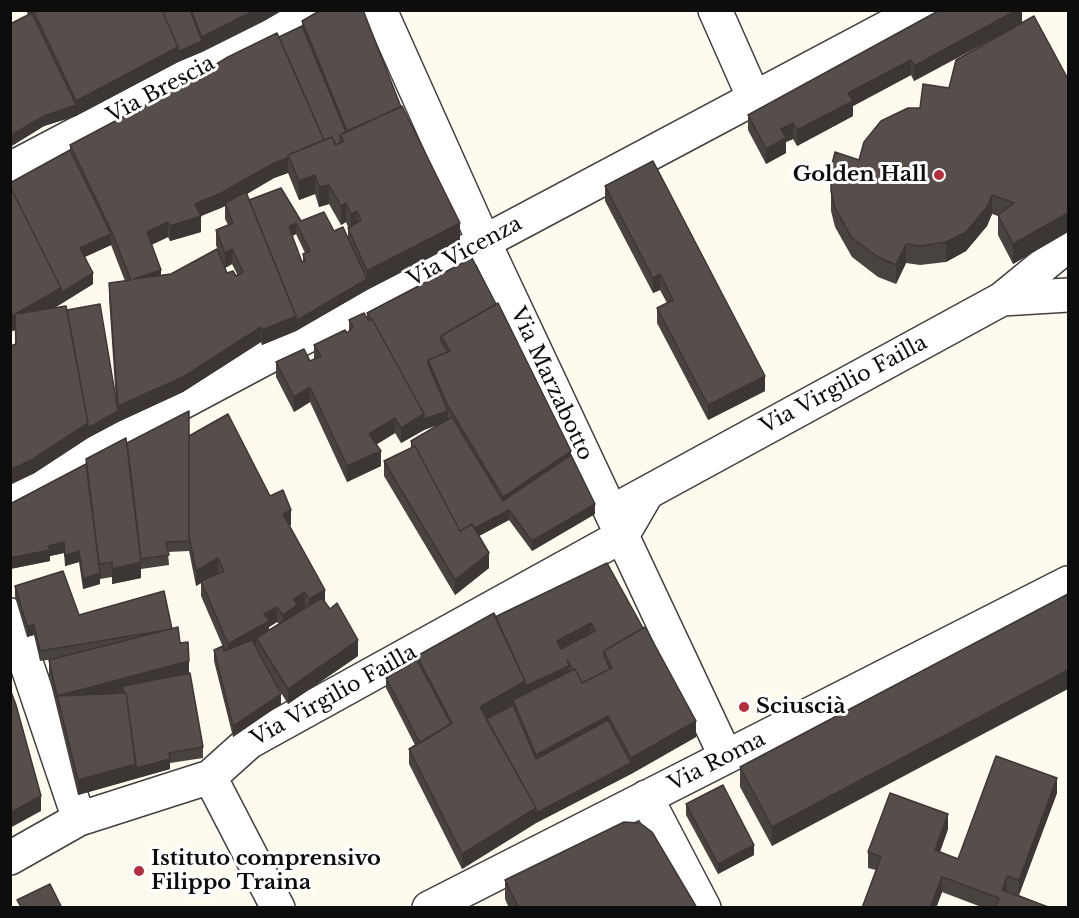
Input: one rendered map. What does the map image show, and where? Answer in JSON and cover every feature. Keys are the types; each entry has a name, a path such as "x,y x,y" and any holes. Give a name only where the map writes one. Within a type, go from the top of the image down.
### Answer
{"street":[{"name":"Via Brescia","path":"10,169 312,10"},
{"name":"Via Marzabotto","path":"380,10 484,242 726,757"},
{"path":"715,10 754,99"},
{"name":"Via Vicenza","path":"10,494 920,10"},
{"name":"Via Virgilio Failla","path":"10,858 79,819 210,777 249,742 617,524 647,493 1002,299 1068,246"},
{"path":"1002,299 1068,295"},
{"name":"Via Roma","path":"429,908 1068,583"},
{"path":"10,615 79,819"},
{"path":"210,777 278,908"},
{"path":"646,797 704,908"}],"building":[{"path":"33,10 162,10 178,47 76,101"},
{"path":"162,10 190,10 202,41 178,52"},
{"path":"191,10 255,10 202,37"},
{"path":"321,10 363,10 401,107 347,131 302,21"},
{"path":"940,10 1017,10 914,66 911,60 848,93 853,101 797,130 793,123 781,129 786,138 766,149 748,115"},
{"path":"32,13 76,105 44,116 10,136 10,24"},
{"path":"1034,16 1068,79 1068,213 1013,244 998,215 1014,203 992,195 987,207 966,232 946,242 920,246 906,244 896,265 878,257 852,238 835,208 831,191 831,168 835,152 859,160 864,142 881,121 908,108 920,108 923,84 949,88 956,60"},
{"path":"302,26 346,132 340,135 340,143 335,145 332,137 324,140 279,37"},
{"path":"277,33 324,140 288,155 288,158 195,204 201,216 170,226 168,222 147,232 161,270 134,279 171,274 217,249 227,273 233,271 236,276 243,272 232,249 225,253 216,230 233,223 225,203 246,192 296,316 262,330 261,327 183,377 118,406 109,283 131,280 111,230 70,145 172,91 228,57"},
{"path":"402,106 460,223 367,271 348,228 361,220 357,211 351,214 346,203 341,206 329,185 319,187 315,175 299,181 288,155 332,137 336,145 344,141 340,135"},
{"path":"70,150 111,234 80,248 93,273 61,293 61,288 10,183"},
{"path":"653,161 765,376 708,405 657,308 673,300 660,274 653,278 605,186"},
{"path":"10,186 61,288 10,317"},
{"path":"281,188 301,221 324,212 334,231 343,227 367,279 296,321 296,316 249,200","holes":["296,223 310,251 303,254 305,261 302,262 289,227"]},
{"path":"472,258 496,304 441,336 441,341 448,352 428,360 428,364 448,411 424,419 424,414 367,313"},
{"path":"498,303 571,451 503,497 448,406 428,360 450,351 441,336"},
{"path":"100,304 118,411 88,428 67,310"},
{"path":"66,306 88,423 33,459 10,470 10,346 16,344 15,314"},
{"path":"364,313 369,321 372,319 424,414 401,428 395,418 369,434 381,451 347,466 310,387 294,397 276,362 304,349 310,361 321,356 314,345 345,330 347,333 353,327 349,320"},
{"path":"189,411 189,541 166,542 169,555 141,559 127,443"},
{"path":"228,414 270,496 283,490 291,510 283,514 325,590 309,599 305,592 294,599 297,605 283,615 277,607 264,614 269,621 228,644 201,581 224,571 218,558 196,571 189,536 189,436"},
{"path":"452,417 503,501 571,455 595,504 532,541 509,510 475,528 472,524 460,531 411,441"},
{"path":"126,438 141,562 112,569 112,562 99,564 86,459"},
{"path":"415,446 460,531 472,524 489,553 455,580 384,461"},
{"path":"86,464 100,573 83,579 79,551 65,556 64,542 48,546 50,550 10,558 10,504"},
{"path":"607,563 643,628 604,651 610,669 582,683 567,660 569,666 525,686 525,681 495,617","holes":["591,623 595,631 561,649 557,641"]},
{"path":"63,571 79,615 164,591 172,629 40,651 34,625 27,626 15,586"},
{"path":"1068,594 1068,670 772,827 740,767"},
{"path":"322,598 330,609 337,603 358,640 288,689 256,638"},
{"path":"494,613 525,681 480,707 536,808 462,854 409,749 452,723 417,656"},
{"path":"178,627 180,643 188,642 189,661 57,696 49,660"},
{"path":"645,627 696,721 631,758 608,716 536,755 513,700 575,669 582,683 612,668 604,651"},
{"path":"252,640 281,694 233,726 214,650 223,646 224,651"},
{"path":"417,660 451,724 420,743 386,678"},
{"path":"190,673 203,747 169,753 170,759 136,768 126,693 124,693 123,686"},
{"path":"10,689 41,796 10,813"},
{"path":"126,693 136,764 78,780 57,696"},
{"path":"513,705 536,759 608,720 631,763 536,813 536,808 486,719"},
{"path":"996,756 1057,778 1019,880 1007,876 1002,890 1051,908 995,908 999,898 942,877 930,908 862,908 881,857 868,852 890,793 948,814 935,850 958,859"},
{"path":"723,785 754,845 718,864 686,804"},
{"path":"624,822 640,823 652,832 697,908 519,908 505,880"},
{"path":"50,884 62,908 20,908 17,900"}],"place":[{"name":"Golden Hall","path":"939,175"},
{"name":"Sciuscià","path":"744,707"},
{"name":"Istituto comprensivo Filippo Traina","path":"139,871"}]}
